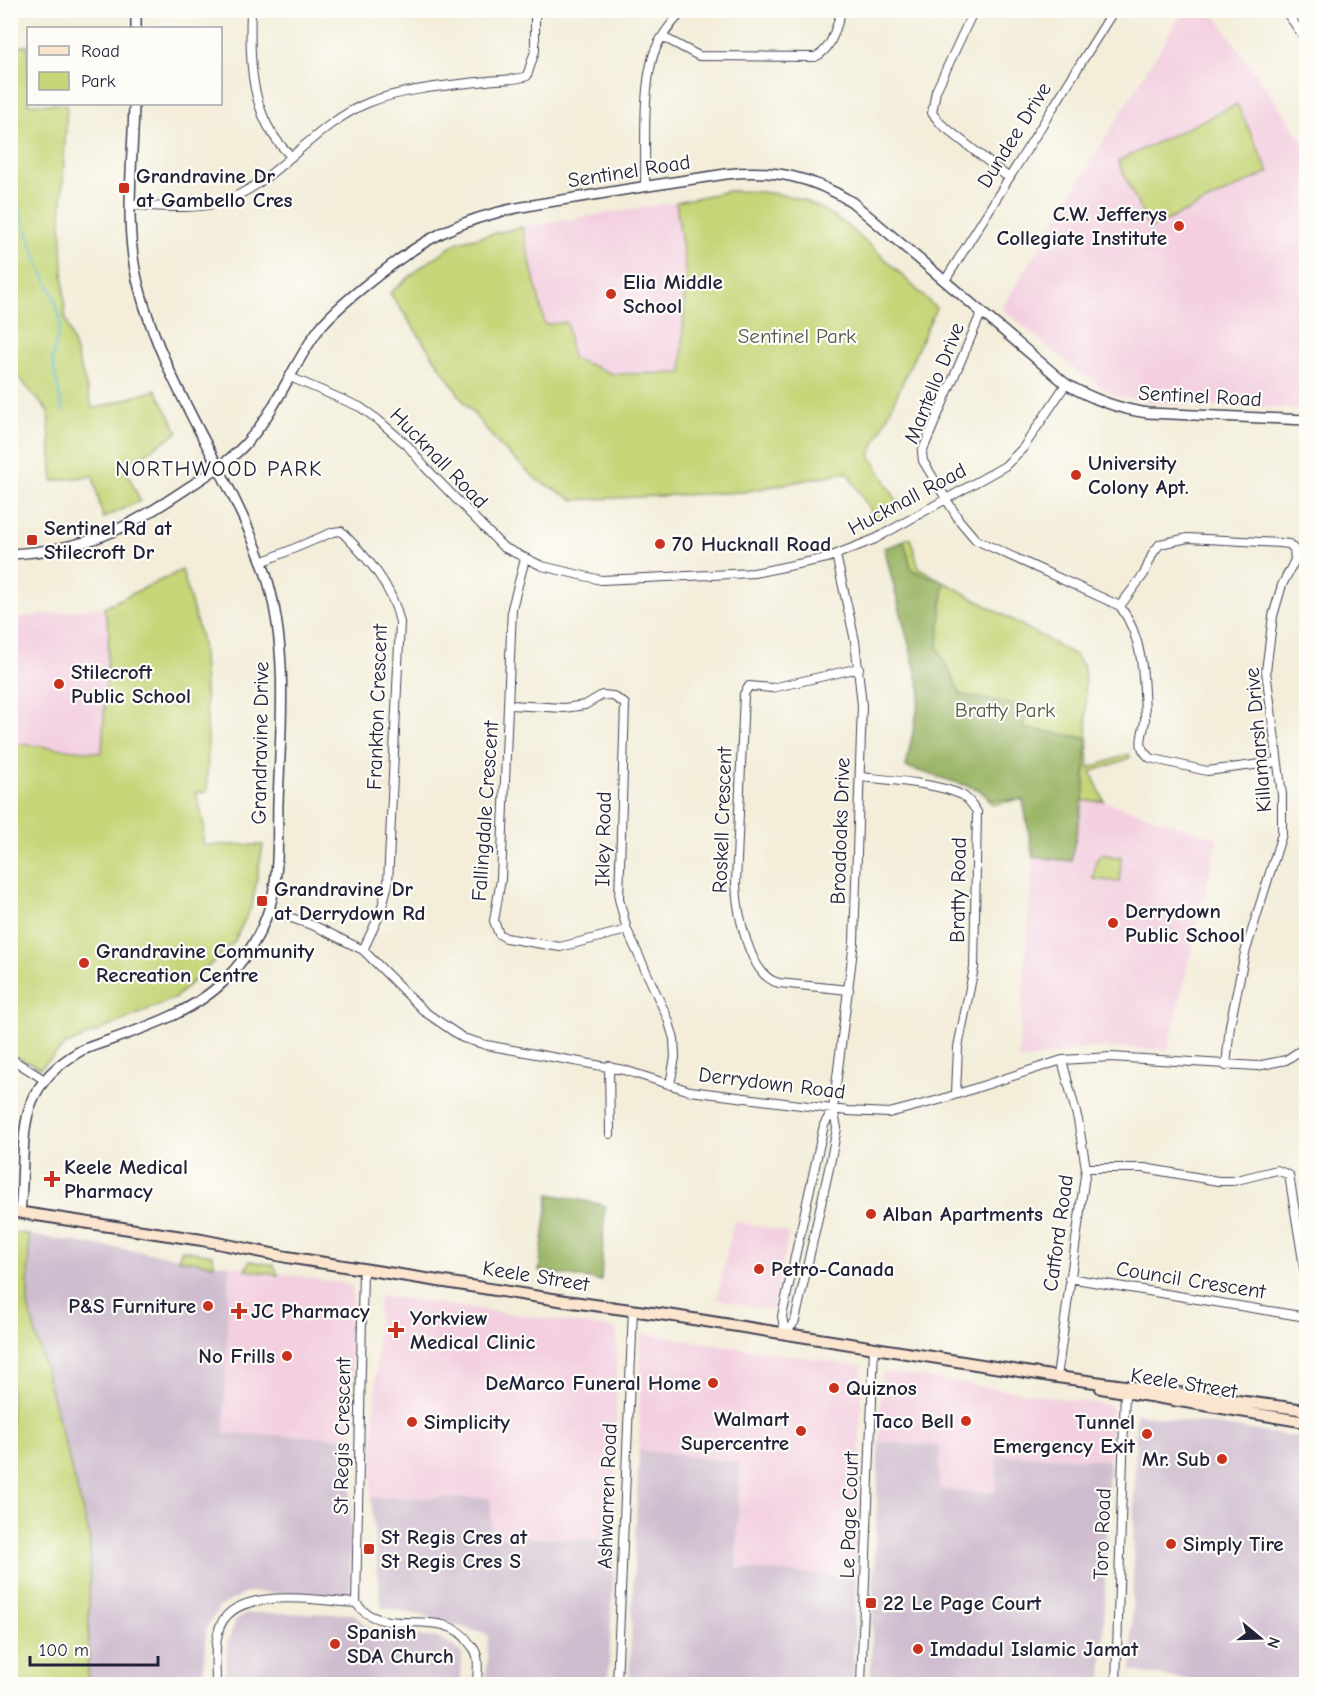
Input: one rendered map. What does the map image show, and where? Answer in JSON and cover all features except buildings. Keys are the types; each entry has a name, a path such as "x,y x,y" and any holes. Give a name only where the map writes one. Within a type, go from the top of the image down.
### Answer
{"main road":[{"name":"Keele Street","path":"15,1211 202,1240 363,1270 874,1347 1306,1422"},
{"name":"Keele Street","path":"1125,1389 1306,1410"}],"street":[{"path":"136,10 136,27"},
{"path":"251,10 250,46 256,95 263,115 290,155"},
{"path":"132,205 181,208 218,202 246,191 281,165 330,122 371,102 395,95 527,76 535,51 536,10"},
{"path":"645,186 649,83 653,55 663,37 684,10"},
{"path":"663,37 699,56 815,57 827,50 842,10"},
{"path":"974,10 936,91 932,113 941,124 1009,178"},
{"name":"Dundee Drive","path":"946,279 1114,10"},
{"path":"1285,10 1306,40"},
{"name":"Grandravine Drive","path":"15,1211 26,1117 43,1079 82,1050 184,1009 219,986 242,961 257,938 269,910 275,875 283,680 272,600 262,562 228,482 168,364 144,308 131,240 134,105"},
{"name":"Sentinel Road","path":"10,554 60,549 103,538 141,519 235,456 250,439 320,328 335,312 411,252 443,231 483,215 525,206 749,172 806,178 852,202 946,279 1066,384 1123,409 1306,420"},
{"name":"Mantello Drive","path":"982,311 922,452 923,462 969,535 1120,606"},
{"name":"Hucknall Road","path":"290,376 360,407 377,419 408,446 491,537 525,559 575,576 628,581 754,573 836,555 858,547 946,500 1011,461 1066,384"},
{"name":"Frankton Crescent","path":"262,562 341,531 379,572 397,608 400,622 388,884 380,914 363,950"},
{"name":"Killamarsh Drive","path":"1120,606 1144,574 1153,553 1160,544 1188,538 1293,546 1295,560 1282,585 1273,616 1266,670 1284,813 1282,834 1245,953 1230,1025 1226,1066"},
{"name":"Broadoaks Drive","path":"785,1334 795,1320 837,1128 833,1109 854,942 862,705 859,668 836,555"},
{"name":"Fallingdale Crescent","path":"525,559 512,608 510,705 501,879 494,921 495,929 506,938 560,947 627,930"},
{"path":"1120,606 1133,626 1139,646 1145,720 1141,742 1144,753 1150,758 1206,771 1277,762"},
{"name":"Roskell Crescent","path":"849,990 779,983 770,981 762,974 746,938 737,905 736,884 744,694 749,686 772,688 859,668"},
{"name":"Ikley Road","path":"510,705 564,708 585,705 602,695 613,696 625,704 618,867 619,899 627,930 668,1019 674,1039 675,1057 670,1085"},
{"name":"Bratty Road","path":"861,777 914,783 962,795 970,801 977,812 974,969 958,1047 956,1093"},
{"name":"Derrydown Road","path":"269,910 318,927 363,950 425,1012 463,1038 486,1045 609,1066 690,1091 833,1109 889,1113 939,1100 1062,1060 1111,1056 1226,1066 1274,1063 1286,1060 1306,1047"},
{"path":"10,1058 43,1079"},
{"name":"Catford Road","path":"1057,1377 1086,1168 1078,1119 1062,1060"},
{"path":"609,1066 610,1134"},
{"name":"Broadoaks Drive","path":"785,1334 782,1316 794,1257 824,1125 833,1109"},
{"path":"817,1160 830,1164"},
{"path":"1086,1168 1144,1168 1218,1181 1233,1181 1277,1170 1289,1175 1306,1279"},
{"path":"803,1221 817,1224"},
{"path":"794,1257 809,1260"},
{"name":"St Regis Crescent","path":"356,1603 363,1270"},
{"name":"Council Crescent","path":"1069,1278 1300,1316 1306,1314"},
{"name":"Ashwarren Road","path":"617,1684 633,1310"},
{"name":"Le Page Court","path":"861,1684 874,1347"},
{"name":"Toro Road","path":"1116,1683 1125,1389"},
{"path":"216,1684 218,1631 233,1609 263,1598 356,1603 361,1611 371,1617 436,1623 454,1628 467,1639 477,1655 477,1684"},
{"path":"1116,1683 1135,1684"}],"shaded area":[{"name":"C.W. Jefferys Collegiate Institute","path":"1183,11 1212,11 1306,145 1306,409 1158,403 1117,396 1078,372 1002,308"},
{"name":"Elia Middle School","path":"676,202 685,266 682,373 613,374 572,358 545,325 522,227"},
{"name":"Stilecroft Public School","path":"104,607 109,630 102,753 11,743 15,618"},
{"name":"Derrydown Public School","path":"1084,795 1218,838 1168,1050 1094,1047 1018,1061 1033,857 1071,860"},
{"path":"734,1221 789,1233 772,1311 717,1299"},
{"path":"29,1235 229,1265 224,1433 351,1438 350,1594 247,1592 219,1607 206,1630 203,1684 88,1684 90,1538 28,1305"},
{"path":"229,1265 352,1285 351,1438 224,1433"},
{"path":"379,1295 617,1329 615,1541 491,1536 491,1498 371,1497"},
{"path":"641,1333 862,1366 856,1578 736,1568 740,1463 639,1450"},
{"path":"882,1371 1112,1406 1109,1460 997,1455 996,1493 939,1489 940,1446 879,1442"},
{"path":"1136,1414 1306,1438 1306,1684 1218,1684 1131,1671"},
{"path":"879,1442 940,1446 939,1489 996,1493 997,1455 1109,1460 1102,1684 870,1684"},
{"path":"639,1450 740,1463 736,1568 856,1578 853,1684 629,1684"},
{"path":"371,1497 491,1498 491,1536 615,1541 608,1684 486,1684 488,1635 422,1615 381,1607"},
{"path":"249,1613 354,1614 363,1624 377,1632 437,1638 452,1645 462,1654 461,1684 225,1684 227,1644 236,1619"}],"green space":[{"path":"11,46 27,46 27,105 67,105 61,221 65,316 93,409 156,390 178,432 125,467 140,501 103,518 93,476 53,481 48,411 11,369"},
{"path":"1237,104 1269,172 1149,229 1118,161"},
{"name":"Sentinel Park","path":"729,191 784,195 819,208 837,219 873,248 936,308 870,455 901,508 876,520 847,472 743,492 574,500 537,480 500,446 464,402 390,293 424,265 458,242 522,227 545,325 567,322 572,358 613,374 682,373 685,266 676,202"},
{"name":"Bratty Park","path":"910,537 919,568 1075,655 1084,667 1089,768 1129,754 1130,758 1091,772 1104,801 1042,800 1031,797 992,805 925,699 891,547"},
{"path":"904,542 912,570 944,582 938,648 961,695 1013,704 1026,710 1023,728 1087,738 1084,795 1071,861 1033,857 1023,800 991,800 978,789 906,767 921,691 884,548"},
{"path":"182,570 202,642 208,736 207,792 196,792 204,826 203,845 263,845 252,905 234,942 175,998 66,1045 40,1068 11,1054 11,743 102,753 109,630 104,607"},
{"path":"1101,854 1121,856 1120,882 1093,879 1096,861"},
{"path":"549,1194 605,1205 601,1281 539,1271"},
{"path":"11,1232 29,1235 28,1305 90,1538 88,1684 11,1684"},
{"path":"182,1250 213,1255 214,1265 178,1259"},
{"path":"250,1261 274,1265 278,1275 245,1270"}],"waterway":[{"path":"10,184 38,263 54,297 61,322 52,360 63,412"}],"place":[{"name":"Grandravine Dr at Gambello Cres","path":"124,188"},
{"name":"C.W. Jefferys Collegiate Institute","path":"1179,226"},
{"name":"Elia Middle School","path":"611,294"},
{"name":"University Colony Apt.","path":"1076,475"},
{"name":"Sentinel Rd at Stilecroft Dr","path":"32,540"},
{"name":"70 Hucknall Road","path":"660,544"},
{"name":"Stilecroft Public School","path":"59,684"},
{"name":"Grandravine Dr at Derrydown Rd","path":"262,901"},
{"name":"Derrydown Public School","path":"1113,923"},
{"name":"Grandravine Community Recreation Centre","path":"84,963"},
{"name":"Keele Medical Pharmacy","path":"52,1179"},
{"name":"Alban Apartments","path":"871,1214"},
{"name":"Petro-Canada","path":"759,1269"},
{"name":"P&S Furniture","path":"208,1306"},
{"name":"JC Pharmacy","path":"239,1311"},
{"name":"Yorkview Medical Clinic","path":"396,1330"},
{"name":"No Frills","path":"287,1356"},
{"name":"DeMarco Funeral Home","path":"713,1383"},
{"name":"Quiznos","path":"834,1388"},
{"name":"Taco Bell","path":"966,1421"},
{"name":"Simplicity","path":"412,1422"},
{"name":"Walmart Supercentre","path":"801,1431"},
{"name":"Tunnel Emergency Exit","path":"1147,1434"},
{"name":"Mr. Sub","path":"1222,1459"},
{"name":"Simply Tire","path":"1171,1544"},
{"name":"St Regis Cres at St Regis Cres S","path":"369,1549"},
{"name":"22 Le Page Court","path":"871,1603"},
{"name":"Spanish SDA Church","path":"335,1644"},
{"name":"Imdadul Islamic Jamat","path":"918,1649"}],"district":[{"name":"NORTHWOOD PARK","path":"219,468"}]}
